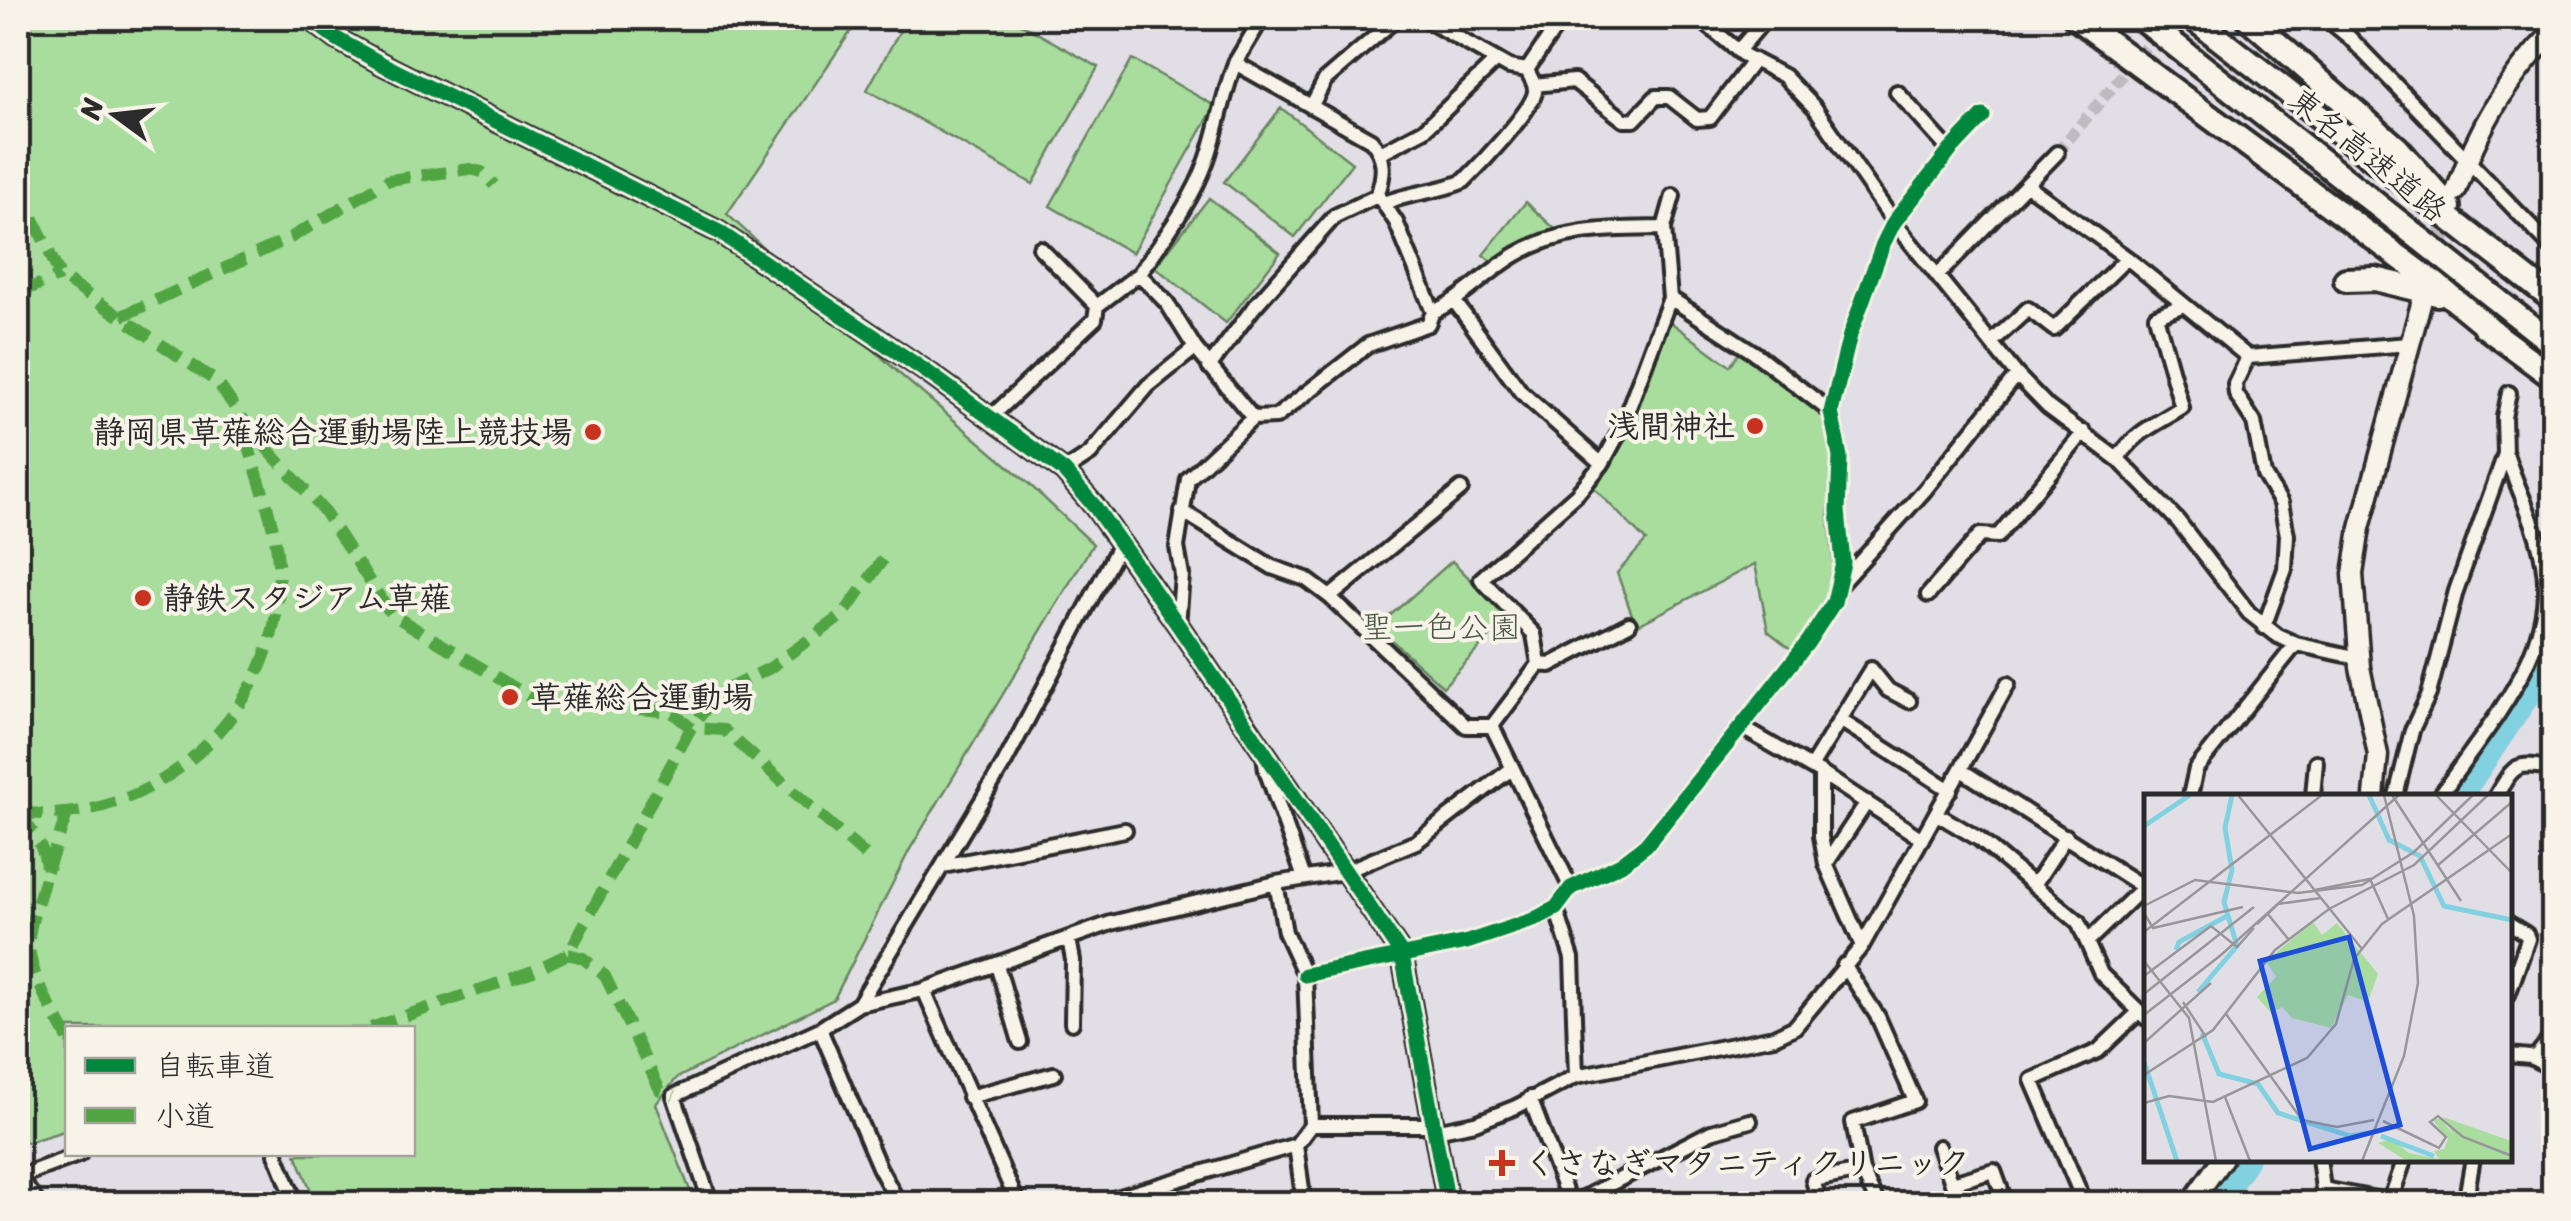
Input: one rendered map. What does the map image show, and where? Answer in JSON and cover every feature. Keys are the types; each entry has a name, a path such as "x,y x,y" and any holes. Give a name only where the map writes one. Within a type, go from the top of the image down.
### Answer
{"highway":[{"path":"2076,18 2433,282 2495,334"},
{"name":"東名高速道路","path":"2141,18 2554,345"},
{"name":"東名高速道路","path":"2193,18 2554,300"},
{"path":"2248,18 2397,148 2488,250"},
{"path":"2346,280 2375,279 2432,290 2554,378"}],"street":[{"path":"310,18 337,39 384,65 720,232 1064,470 1178,625 1402,955 1448,1204"},
{"path":"1096,306 1139,274 1193,190 1207,160 1223,94 1262,18"},
{"path":"1312,105 1325,80 1397,18"},
{"path":"1423,18 1509,68 1526,70"},
{"path":"1526,70 1562,18"},
{"path":"1699,18 1738,51 1784,76 1814,108 1894,222 2017,375 2048,407 2117,459 2178,521 2221,581 2264,626 2296,644 2359,658"},
{"path":"1738,51 1766,18"},
{"path":"2326,18 2359,46 2554,250"},
{"path":"2456,191 2490,109 2554,31"},
{"path":"1382,152 1424,130 1497,60"},
{"path":"1534,85 1574,81 1624,120 1634,120 1656,97 1669,97 1697,119 1710,118 1754,60"},
{"path":"1236,63 1371,140 1382,152 1381,199 1396,222 1433,312"},
{"path":"1209,367 1254,307 1336,216 1381,199 1464,181 1526,110 1534,85 1526,70"},
{"path":"1897,92 1950,151"},
{"path":"1304,975 1492,935 1556,908 1571,888 1620,864 1646,845 1741,727 1808,642 1834,602 1843,562 1838,511 1840,456 1830,412 1850,335 1894,222 1983,116"},
{"path":"1938,276 2057,153"},
{"path":"2027,185 2248,356 2409,344"},
{"path":"1492,726 1539,664 1534,634 1481,579 1577,494 1602,464 1620,429 1670,298 1664,228 1673,196"},
{"path":"1178,625 1182,576 1177,547 1188,479 1253,418 1276,416 1368,345 1428,324 1433,312 1455,302 1516,254 1550,238 1586,230 1664,228"},
{"path":"990,417 1096,318 1096,306 1040,248"},
{"path":"1993,341 2028,309 2054,329 2126,258"},
{"path":"1139,274 1167,304 1209,367 1253,418"},
{"path":"1670,298 1756,354 1830,412"},
{"path":"1455,302 1521,392 1602,464"},
{"path":"2374,794 2378,756 2359,658 2354,610 2356,552 2421,304"},
{"path":"2117,459 2132,438 2149,424 2159,423 2182,408 2156,316 2184,305"},
{"path":"1064,470 1090,454 1148,386 1195,348"},
{"path":"2248,356 2235,384 2236,394 2254,422 2264,475 2281,503 2287,535 2285,569 2264,626"},
{"path":"1838,586 1924,491 2017,375"},
{"path":"2441,794 2500,709 2535,646 2542,619 2541,551 2506,454 2504,417 2509,392"},
{"path":"1928,595 1980,535 1998,536 2084,432"},
{"path":"2396,794 2412,730 2429,694 2456,591 2506,454"},
{"path":"1330,597 1461,489"},
{"path":"1182,512 1272,567 1306,579 1466,726 1492,726"},
{"path":"860,1004 1005,762 1120,544"},
{"path":"1539,664 1550,665 1629,624"},
{"path":"2190,794 2196,769 2296,644"},
{"path":"1862,946 1826,864 1816,770 1871,669 1888,690 1909,701"},
{"path":"1311,1125 1434,1128 1475,1123 1576,1076 1774,1037 1795,1027 1862,946 2008,684"},
{"path":"1840,720 1950,790"},
{"path":"1492,726 1510,770 1571,888"},
{"path":"1741,727 1816,770 1922,840"},
{"path":"1264,754 1266,770 1304,878"},
{"path":"2313,794 2316,762"},
{"path":"2497,794 2515,767 2523,764 2554,769"},
{"path":"711,1204 674,1096 820,1029 860,1004 924,990 1111,923 1276,882 1344,872 1416,842 1510,770"},
{"path":"1962,770 2144,885"},
{"path":"1826,864 1867,802"},
{"path":"1936,814 1979,840 2078,922 2102,974 2143,1015 2098,1051 2032,1080 2085,1204"},
{"path":"943,866 1126,830"},
{"path":"2034,885 2066,836"},
{"path":"1096,1204 1296,1145 1311,1125 1304,975 1285,932 1276,882"},
{"path":"2087,942 2144,887"},
{"path":"1556,908 1572,958 1576,1076"},
{"path":"2511,925 2528,938 2511,989"},
{"path":"1068,939 1073,960 1072,1023"},
{"path":"996,965 1020,1042"},
{"path":"1844,965 1878,1017 1915,1101 1853,1122 1862,1171 1878,1204"},
{"path":"924,990 1018,1204"},
{"path":"820,1029 879,1167 899,1204"},
{"path":"2511,1055 2536,1056 2550,1040 2554,1041"},
{"path":"2530,1057 2554,1069"},
{"path":"969,1097 1054,1074"},
{"path":"1530,1098 1571,1204 1712,1132 1750,1122"},
{"path":"1296,1145 1304,1204"},
{"path":"1939,1147 1952,1183 1994,1171 2006,1204"},
{"path":"34,1204 18,1178 75,1156"},
{"path":"277,1156 296,1204"},
{"path":"2190,1204 2221,1161"},
{"path":"2319,1161 2322,1196 2397,1202 2404,1161"},
{"path":"2465,1204 2472,1161"},
{"path":"1820,1204 1813,1180 1862,1171"}],"green space":[{"name":"草薙総合運動場","path":"18,18 860,18 727,214 901,375 1093,544 910,849 834,999 677,1078 656,1104 695,1203 316,1203 297,1156 415,1156 415,1026 65,1026 65,1131 25,1143 18,1127"},
{"path":"907,18 1010,18 1098,67 1033,184 867,90"},
{"path":"1132,59 1215,106 1132,253 1050,206"},
{"path":"1281,108 1352,163 1295,237 1224,182"},
{"path":"1209,198 1280,253 1226,323 1155,267"},
{"path":"1526,202 1556,230 1525,242 1492,262 1483,255"},
{"path":"1669,321 1730,366 1741,350 1827,420 1834,472 1828,511 1834,569 1831,592 1792,650 1768,631 1755,564 1636,626 1617,573 1646,541 1593,487 1612,465"},
{"name":"聖一色公園","path":"1452,561 1508,617 1443,687 1377,627"}],"waterway":[{"path":"2458,794 2539,674 2554,625"},
{"path":"2214,1204 2242,1161"}],"tunnel":[{"path":"2057,153 2170,18"},
{"path":"2425,291 2451,206"}],"marked path":[{"path":"122,316 290,238 389,180 470,169 482,172 494,185"},
{"path":"18,184 60,276 217,382 252,432 323,510 391,614 535,700 672,712 691,728 724,730 865,855"},
{"path":"18,293 60,276"},
{"path":"18,812 69,813 119,801 164,779 204,747 237,708 262,663 276,614 278,563 273,527 243,423"},
{"path":"377,1026 533,971 568,954 691,728 717,694 770,668 843,615 887,554"},
{"path":"19,812 41,847 46,869 32,922 30,956 43,993 65,1033"},
{"path":"47,871 67,814"},
{"path":"568,954 583,958 605,976 660,1090 674,1096"}],"cycle path":[{"path":"309,18 384,65 719,232 930,374 1064,471 1095,507 1178,625 1402,955 1448,1204"},
{"path":"1305,975 1467,942 1533,920 1556,908 1571,888 1621,864 1646,845 1741,727 1808,642 1834,602 1843,563 1838,511 1840,457 1831,412 1850,335 1883,244 1894,222 1983,116"}],"place":[{"name":"浅間神社","path":"1755,426"},
{"name":"静岡県草薙総合運動場陸上競技場","path":"593,432"},
{"name":"静鉄スタジアム草薙","path":"143,598"},
{"name":"草薙総合運動場","path":"510,697"},
{"name":"くさなぎマタニティクリニック","path":"1502,1163"}]}
